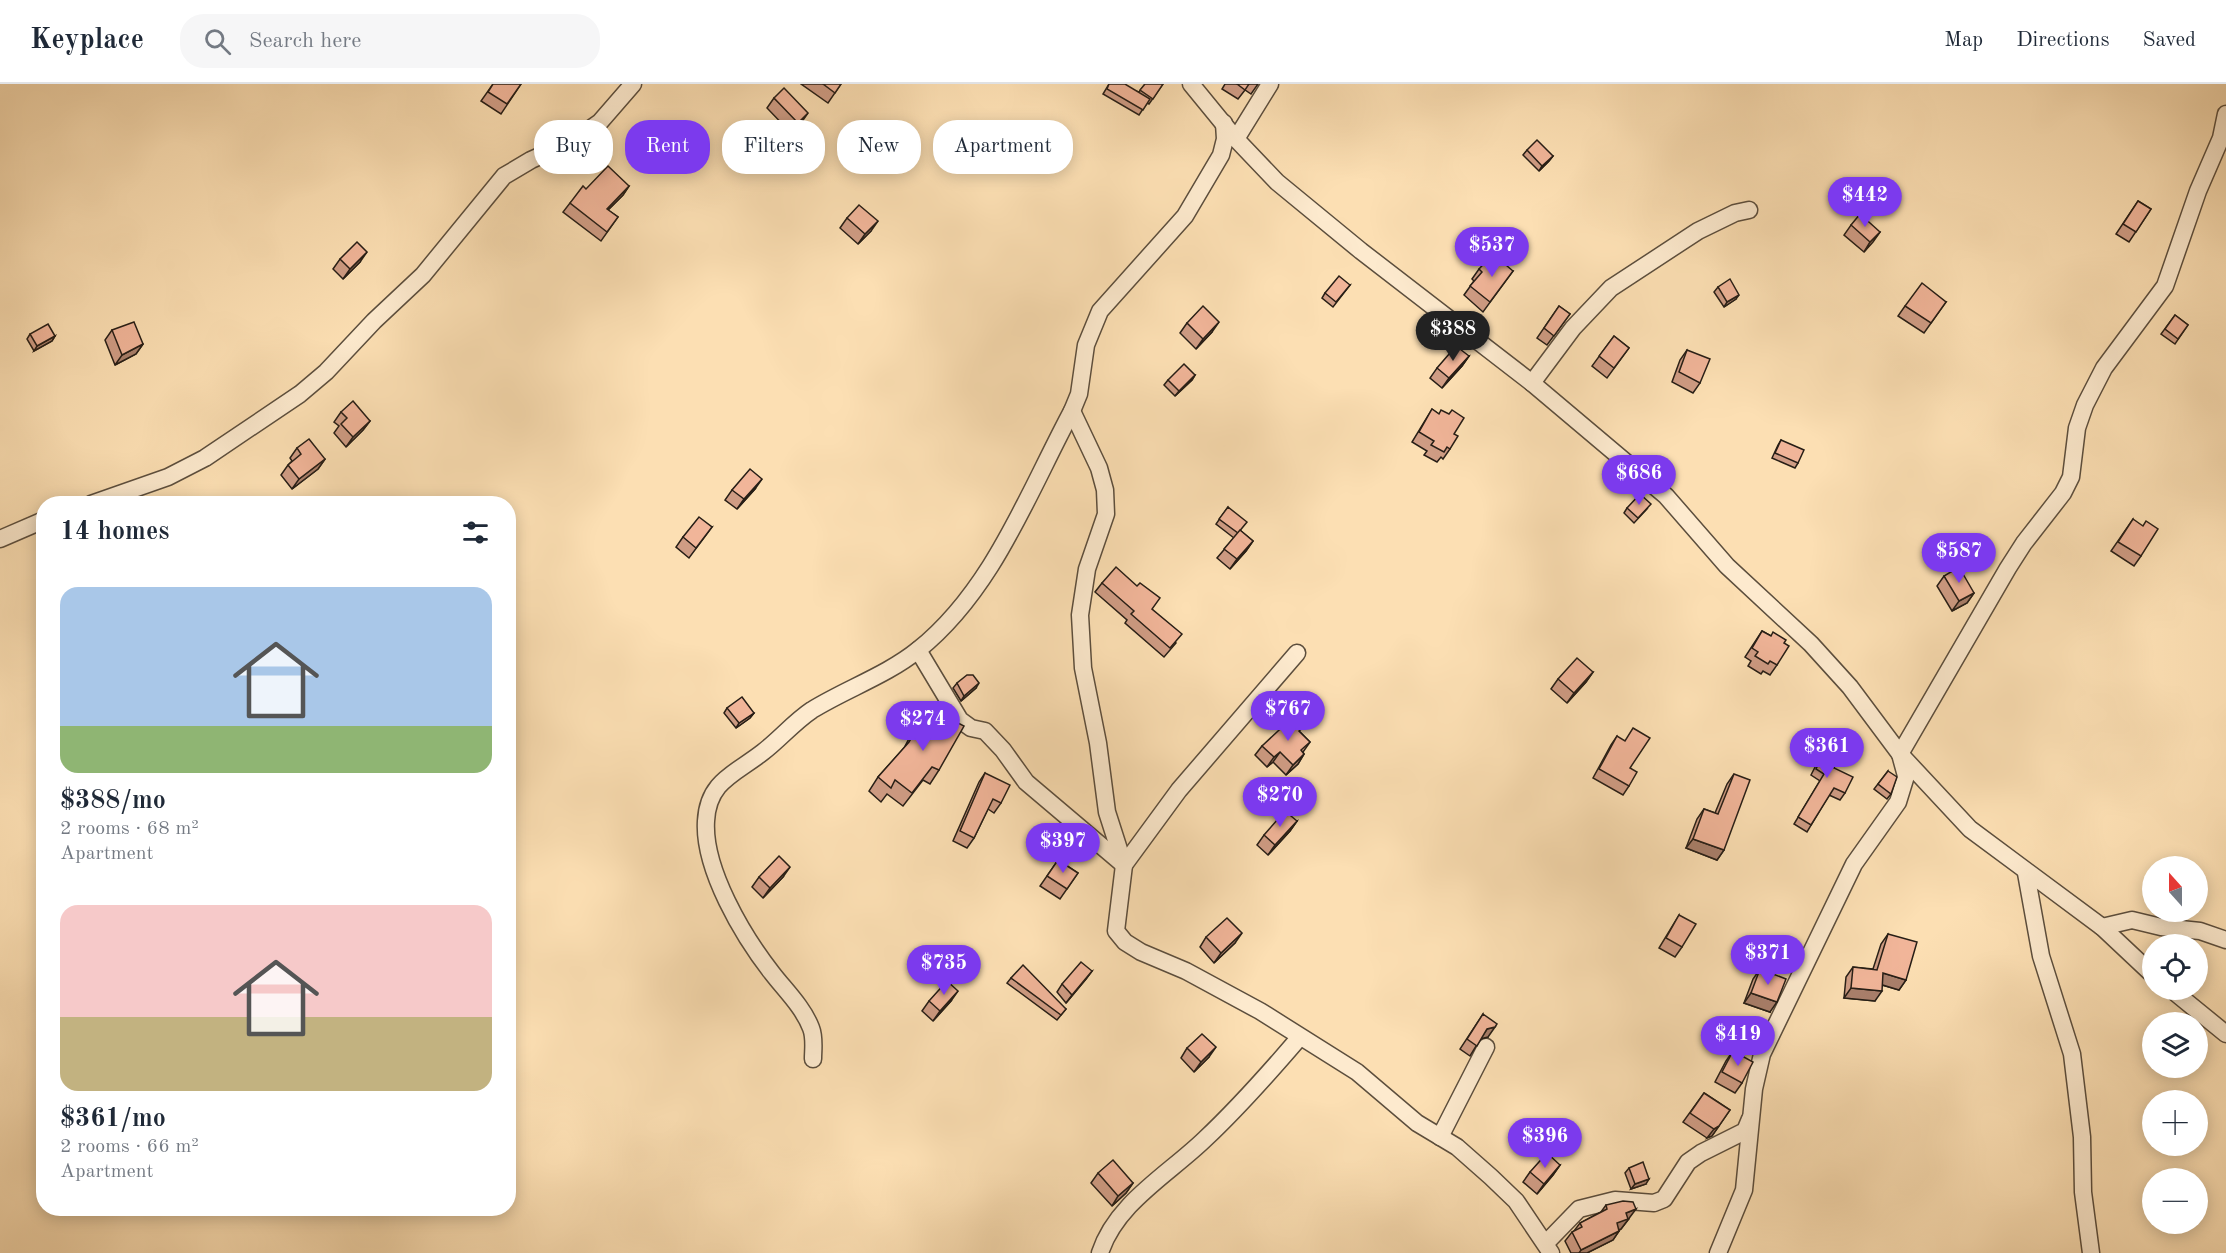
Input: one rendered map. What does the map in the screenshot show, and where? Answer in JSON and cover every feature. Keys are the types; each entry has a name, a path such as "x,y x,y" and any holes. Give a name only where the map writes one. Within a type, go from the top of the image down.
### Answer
{"street":[{"path":"114,496 168,477 205,458 300,394 326,372 374,321 423,275 504,176 531,160 573,141 600,122 633,84"},
{"path":"1191,84 1236,139 1276,182 1532,382 1666,496 1727,566 1819,652 1850,687 1900,754 1970,829 2026,873 2102,927 2142,965"},
{"path":"1236,139 1270,84"},
{"path":"1718,1253 1744,1190 1750,1117 1762,1054 1774,1024 1854,864 1898,802 1906,776 1900,754 2008,568 2067,485 2075,454 2077,428 2085,405 2108,361 2164,286 2198,191 2221,138 2226,114"},
{"path":"813,1059 814,1036 811,1027 802,1011 741,930 728,903 710,852 706,824 707,804 716,786 766,750 810,711 918,650 957,610 1003,545 1072,411 1079,394 1086,345 1100,311 1185,216 1221,155 1225,139 1224,123"},
{"path":"1532,382 1573,328 1611,288 1698,231 1735,213 1749,210"},
{"path":"1072,411 1099,468 1105,490 1106,514 1082,592 1081,644 1107,812 1124,865 1116,931 1125,942 1281,1023 1299,1038 1357,1072 1417,1123 1457,1147 1516,1201 1549,1248 1579,1209 1615,1200 1654,1203 1664,1199 1688,1162 1745,1131 1750,1117"},
{"path":"0,539 36,523"},
{"path":"918,650 960,720 971,728 985,731 1026,782 1124,865"},
{"path":"1124,865 1179,790 1297,653"},
{"path":"2026,873 2041,956 2072,1054 2082,1137 2083,1192 2091,1253"},
{"path":"2102,927 2132,920 2161,927 2200,931 2226,940"},
{"path":"2184,1000 2226,1034"},
{"path":"1100,1253 1113,1228 1140,1195 1203,1141 1248,1097 1299,1038"},
{"path":"1440,1137 1486,1047"}],"building":[{"path":"493,84 521,84 507,104 488,92"},
{"path":"823,84 841,84 835,93"},
{"path":"1109,84 1125,84 1150,99 1143,110 1107,89"},
{"path":"1145,84 1163,84 1153,99 1140,90"},
{"path":"1237,84 1249,84 1245,90"},
{"path":"784,88 808,113 801,120 795,120 774,98"},
{"path":"1537,140 1553,156 1542,166 1527,150"},
{"path":"613,171 629,186 607,209 618,217 607,232 570,203 583,186 586,189 600,174 613,174"},
{"path":"2138,201 2151,209 2136,232 2123,224"},
{"path":"859,205 878,221 865,234 847,218"},
{"path":"1860,214 1880,232 1870,242 1851,225"},
{"path":"357,242 367,252 350,269 340,259"},
{"path":"1493,254 1513,271 1490,302 1470,286 1482,272 1479,269"},
{"path":"1339,276 1350,285 1336,302 1325,293"},
{"path":"1730,279 1739,295 1727,302 1718,287"},
{"path":"1922,283 1946,302 1931,323 1905,306"},
{"path":"1203,306 1219,322 1203,339 1187,323"},
{"path":"1559,306 1570,314 1554,336 1544,328"},
{"path":"2175,315 2188,325 2178,339 2165,329"},
{"path":"134,322 143,344 122,355 112,330"},
{"path":"48,324 55,336 37,346 30,334"},
{"path":"1614,336 1629,348 1614,368 1599,356"},
{"path":"1456,346 1469,356 1449,378 1437,368"},
{"path":"1687,350 1710,359 1700,383 1679,372"},
{"path":"1184,364 1195,375 1179,391 1168,380"},
{"path":"353,401 370,421 353,437 341,424 347,418 341,412"},
{"path":"1432,409 1439,414 1441,410 1449,414 1452,410 1464,418 1454,434 1458,436 1450,449 1447,447 1444,452 1431,445 1434,441 1419,432"},
{"path":"309,439 325,459 299,479 288,465 301,454 297,448"},
{"path":"1781,440 1804,450 1798,463 1775,453"},
{"path":"750,469 762,479 744,499 732,490"},
{"path":"1640,494 1651,504 1638,518 1627,508"},
{"path":"1228,507 1247,522 1238,533 1219,519"},
{"path":"699,517 712,527 696,548 683,537"},
{"path":"2133,519 2143,526 2146,521 2158,529 2141,556 2118,542"},
{"path":"1240,530 1253,541 1237,559 1224,549"},
{"path":"1116,567 1137,586 1140,583 1160,598 1152,609 1182,634 1170,648 1131,614 1134,611 1102,583"},
{"path":"1959,567 1974,593 1959,601 1944,576"},
{"path":"1762,631 1771,636 1773,632 1786,640 1784,643 1789,646 1777,665 1770,661 1768,664 1755,656 1758,652 1752,648"},
{"path":"1577,658 1593,672 1574,693 1558,679"},
{"path":"967,675 973,675 979,683 964,696 957,683"},
{"path":"742,697 754,713 739,723 727,708"},
{"path":"933,710 964,726 939,770 932,767 912,793 895,780 891,788 878,777 909,742 922,719 926,722"},
{"path":"1293,717 1303,728 1299,731 1310,742 1301,750 1304,754 1293,765 1280,752 1274,757 1262,746"},
{"path":"1633,728 1650,738 1630,768 1637,772 1629,786 1599,769 1617,736 1625,741"},
{"path":"1835,731 1848,736 1834,768 1853,777 1845,793 1834,788 1811,825 1798,817 1824,774 1816,769"},
{"path":"1888,771 1897,777 1891,794 1878,784"},
{"path":"985,773 1010,785 1001,803 993,799 974,838 960,831"},
{"path":"1734,774 1750,780 1724,850 1693,839 1704,809 1718,814"},
{"path":"1285,811 1297,821 1275,845 1264,835"},
{"path":"779,856 790,867 770,888 759,877"},
{"path":"1058,860 1078,873 1067,889 1047,876"},
{"path":"1679,915 1696,924 1682,947 1666,938"},
{"path":"1227,918 1242,933 1221,953 1206,937"},
{"path":"1888,934 1917,942 1906,980 1883,973 1882,991 1851,988 1853,967 1877,970"},
{"path":"1081,962 1092,971 1072,995 1062,984"},
{"path":"1023,965 1066,1009 1061,1015 1011,978"},
{"path":"1760,969 1786,979 1777,1002 1751,993"},
{"path":"947,981 958,991 940,1011 929,1001"},
{"path":"1483,1014 1497,1024 1487,1029 1477,1046 1467,1039"},
{"path":"1202,1034 1216,1047 1201,1062 1187,1048"},
{"path":"1733,1051 1753,1062 1742,1083 1722,1072"},
{"path":"1704,1093 1730,1110 1719,1126 1714,1129 1690,1113"},
{"path":"1547,1153 1560,1165 1544,1184 1530,1172"},
{"path":"1113,1160 1133,1183 1118,1196 1098,1173"},
{"path":"1643,1162 1649,1179 1635,1184 1629,1168"},
{"path":"1623,1201 1633,1202 1636,1209 1626,1213 1628,1219 1617,1223 1619,1231 1581,1250 1572,1232 1582,1227 1580,1223 1607,1209 1606,1205"}]}
